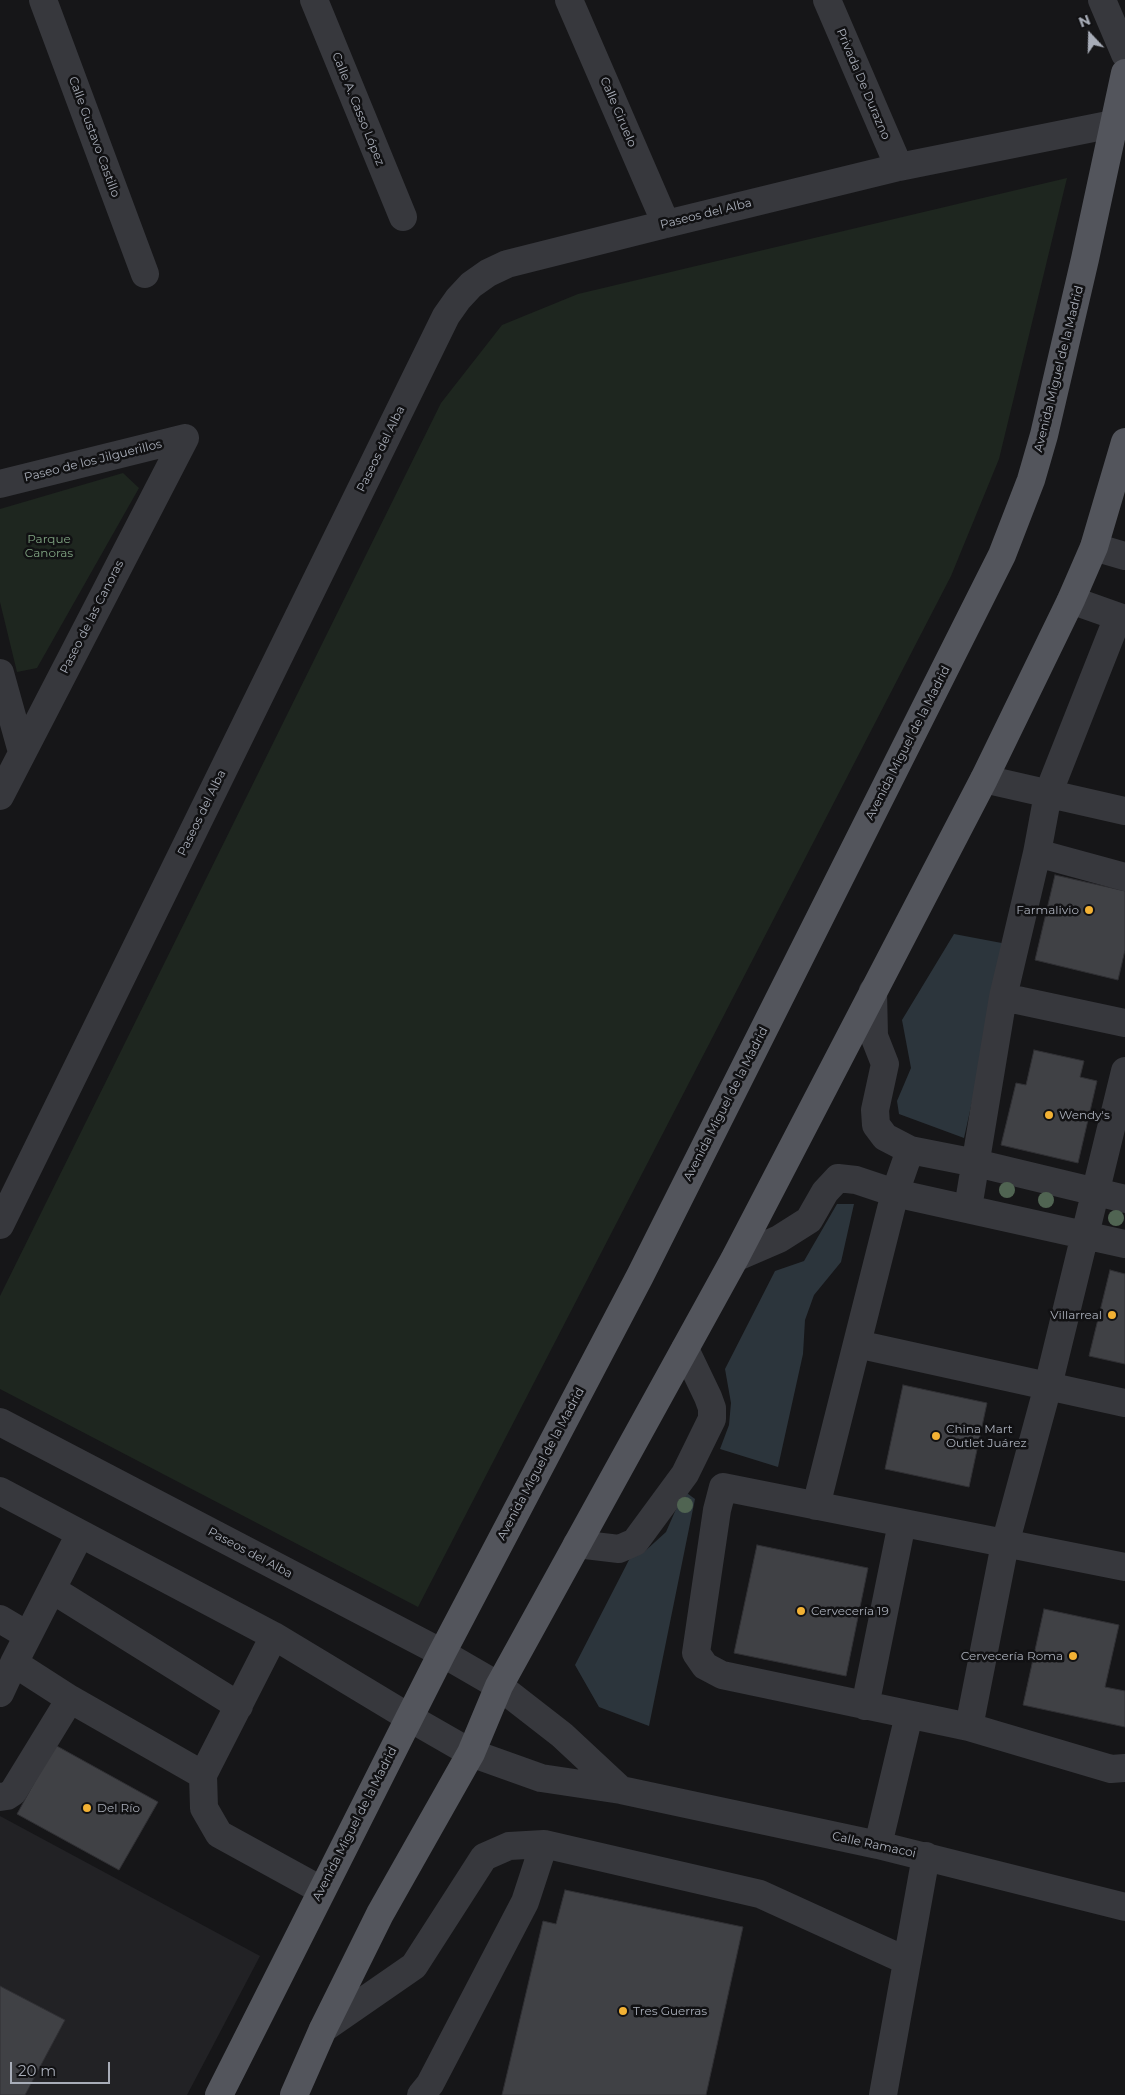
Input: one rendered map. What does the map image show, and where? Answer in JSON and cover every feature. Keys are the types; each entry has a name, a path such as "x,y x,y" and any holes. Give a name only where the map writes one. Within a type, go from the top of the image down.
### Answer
{"main road":[{"name":"Avenida Miguel de la Madrid","path":"219,2095 442,1653 644,1267 1002,555 1031,480 1044,436 1119,123 1125,73"},
{"path":"294,2095 323,2029 380,1914 471,1753 500,1686 735,1258 984,779 1071,600 1094,547 1125,442"}],"street":[{"name":"Calle Gustavo Castillo","path":"44,0 145,274"},
{"name":"Calle A. Casso López","path":"314,0 403,217"},
{"name":"Calle Ciruelo","path":"569,0 666,224"},
{"name":"Privada De Durazno","path":"827,0 899,167"},
{"path":"1102,0 1125,54"},
{"name":"Paseos del Alba","path":"0,1225 446,316 471,285 488,273 507,264 666,224 899,167 1119,123"},
{"name":"Paseo de los Jilguerillos","path":"0,484 185,438"},
{"name":"Paseo de las Canoras","path":"0,796 185,438"},
{"path":"1094,547 1125,556"},
{"path":"968,1208 1003,997 1048,794 1122,618 1071,600"},
{"path":"0,673 22,752"},
{"path":"984,779 1125,811"},
{"path":"1036,853 1125,877"},
{"path":"873,991 874,1036 885,1064 875,1110 876,1125 885,1137 910,1150 976,1163 1125,1199"},
{"path":"1003,997 1125,1023"},
{"path":"969,1727 1005,1544 1048,1386 1125,1071"},
{"path":"816,1506 895,1193 910,1150"},
{"path":"735,1258 779,1239 809,1220 825,1192 838,1178 856,1180 895,1193 1125,1244"},
{"path":"857,1344 1125,1402"},
{"path":"577,1544 619,1549 635,1542 685,1474 712,1419 712,1408 685,1349"},
{"name":"Paseos del Alba","path":"0,1422 442,1653 500,1686"},
{"path":"685,1474 723,1487 1125,1567"},
{"path":"723,1487 717,1510 696,1653 705,1666 722,1675 909,1716 969,1727 1111,1769 1125,1768"},
{"path":"0,1491 274,1636 471,1753"},
{"path":"865,1706 902,1523"},
{"path":"0,1692 27,1634 53,1590 80,1534"},
{"path":"53,1590 239,1706"},
{"path":"0,1619 27,1634"},
{"path":"274,1636 203,1775 204,1808 219,1834 321,1890"},
{"path":"14,1664 70,1699 203,1775"},
{"path":"500,1686 562,1735 621,1790"},
{"path":"0,1797 8,1796 13,1792 70,1699"},
{"path":"878,1846 909,1716"},
{"name":"Calle Ramacoi","path":"471,1753 541,1778 621,1790 926,1856 1125,1907"},
{"path":"323,2029 414,1966 484,1857 509,1846 544,1844 760,1894 907,1961"},
{"path":"427,2091 525,1902 544,1844"},
{"path":"883,2095 926,1856"}],"shaded area":[{"path":"954,934 1007,944 964,1138 899,1114 897,1101 911,1068 902,1020"},
{"path":"837,1204 854,1204 841,1262 814,1295 805,1320 803,1354 778,1467 720,1449 729,1425 731,1403 725,1369 775,1271 804,1261"},
{"path":"684,1491 695,1499 649,1726 599,1707 575,1665 631,1556 644,1552 666,1532"},
{"path":"0,1816 260,1956 187,2095 0,2095"}],"green space":[{"path":"1067,178 999,459 951,576 418,1607 0,1389 0,1296 441,403 502,325 578,294"},
{"name":"Parque Canoras","path":"123,473 139,488 37,668 17,672 0,602 0,509"}],"building":[{"path":"1055,875 1125,891 1125,950 1118,980 1035,960"},
{"name":"Wendy's","path":"1034,1050 1084,1061 1080,1077 1097,1081 1078,1163 1001,1145 1016,1083 1026,1085"},
{"name":"Villarreal","path":"1110,1270 1125,1274 1125,1364 1089,1356"},
{"name":"China Mart Outlet Juárez","path":"903,1385 987,1403 969,1487 885,1469"},
{"name":"Cervecería 19","path":"757,1545 868,1568 846,1676 734,1653"},
{"name":"Cervecería Roma","path":"1044,1609 1119,1625 1105,1687 1125,1691 1125,1727 1023,1705"},
{"name":"Del Río","path":"55,1745 158,1802 119,1870 17,1814"},
{"name":"Tres Guerras","path":"565,1890 743,1927 706,2095 502,2095 543,1921 556,1924"},
{"path":"0,1986 65,2020 25,2095 0,2095"}],"place":[{"name":"Farmalivio","path":"1089,910"},
{"name":"Wendy's","path":"1049,1115"},
{"name":"Villarreal","path":"1112,1315"},
{"name":"China Mart Outlet Juárez","path":"936,1436"},
{"name":"Cervecería 19","path":"801,1611"},
{"name":"Cervecería Roma","path":"1073,1656"},
{"name":"Del Río","path":"87,1808"},
{"name":"Tres Guerras","path":"623,2011"}]}
